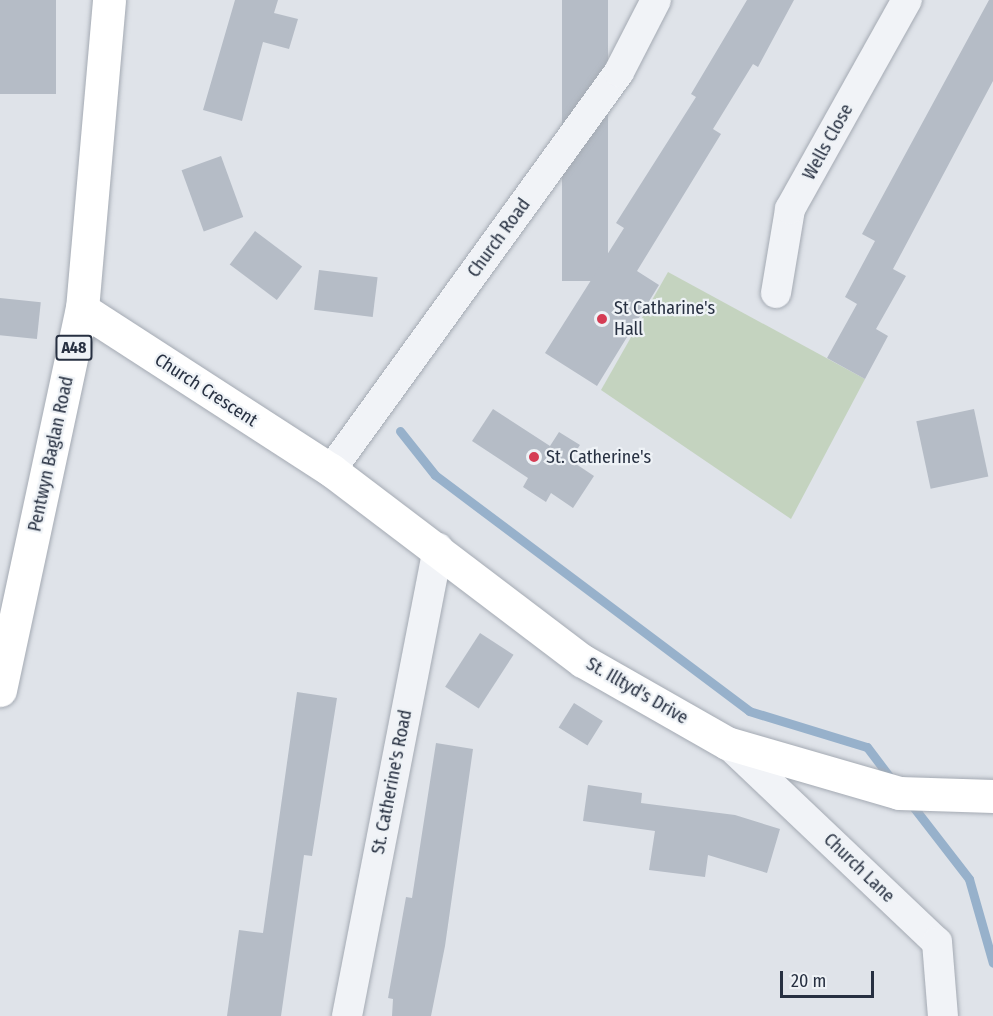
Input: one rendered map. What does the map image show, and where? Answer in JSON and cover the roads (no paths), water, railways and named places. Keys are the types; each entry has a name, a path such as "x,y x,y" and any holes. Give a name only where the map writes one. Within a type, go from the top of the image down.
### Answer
{"street":[{"name":"Pentwyn Baglan Road","path":"0,690 82,309 109,0"},
{"name":"Church Road","path":"331,470 619,72 656,0"},
{"name":"Wells Close","path":"776,293 790,209 906,0"},
{"name":"Church Crescent","path":"82,309 331,470"},
{"name":"St. Illtyd's Drive","path":"331,470 438,548 583,661 727,743 899,793 993,796"},
{"name":"St. Catherine's Road","path":"347,1016 438,548"},
{"name":"Church Lane","path":"727,743 937,942 943,1016"}],"waterway":[{"path":"400,431 435,475 749,711 867,747 892,780"},
{"path":"908,800 969,879 993,963"}],"place":[{"name":"St Catharine's Hall","path":"602,319"},
{"name":"St. Catherine's","path":"534,457"}]}
